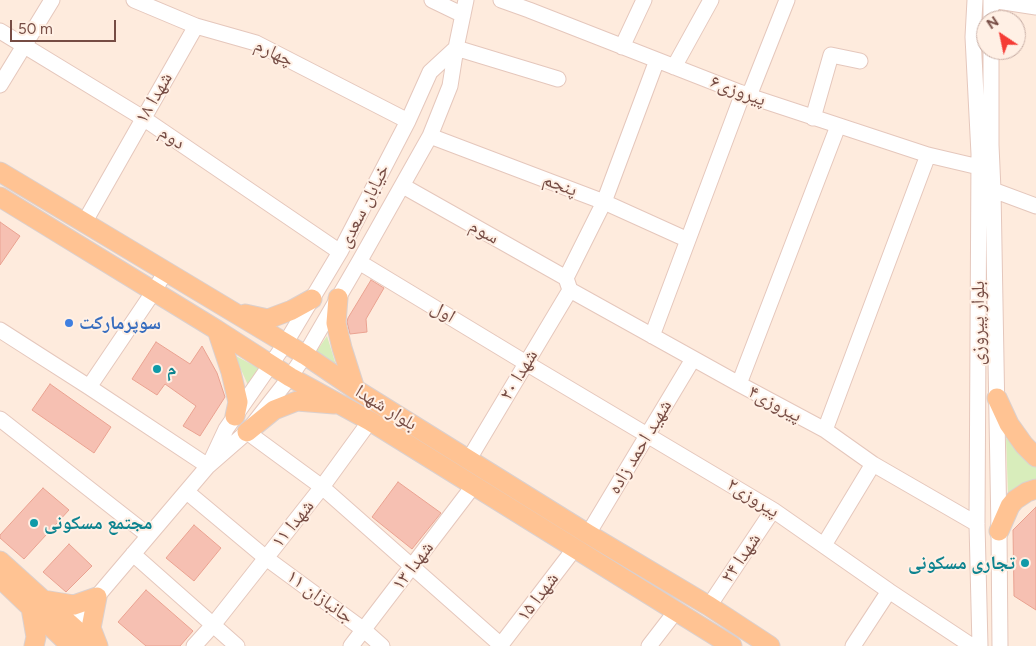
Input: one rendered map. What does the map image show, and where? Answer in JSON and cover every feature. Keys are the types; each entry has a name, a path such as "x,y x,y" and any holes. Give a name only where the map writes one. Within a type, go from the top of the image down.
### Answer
{"main road":[{"name":"بلوار شهدا","path":"0,172 305,355 469,460 770,646"},
{"name":"بلوار شهدا","path":"0,197 290,377 370,421 732,646"},
{"path":"338,298 336,323 355,388"},
{"path":"234,312 268,319 292,310 312,299"},
{"path":"217,330 231,372 238,402 235,416"},
{"path":"997,398 1009,424 1024,445 1036,457"},
{"path":"247,432 274,410 297,401 341,405"},
{"path":"999,532 1010,506 1015,500 1036,489"},
{"path":"0,561 64,639 94,646"},
{"path":"0,578 37,604 74,605 97,597"},
{"path":"97,597 91,628 98,646"},
{"path":"34,646 37,604"}],"street":[{"path":"0,85 52,0"},
{"name":"چهارم","path":"134,0 196,26 256,43 408,121"},
{"path":"432,0 464,7"},
{"name":"پیروزی۶","path":"501,0 531,5 674,67 813,118 928,155 979,167"},
{"path":"622,46 644,0"},
{"path":"674,67 711,0"},
{"path":"652,336 746,94 787,0"},
{"path":"991,0 1036,7"},
{"name":"خیابان سعدی","path":"208,466 247,432 290,377 305,355 403,186 430,136 450,86 464,7"},
{"name":"شهدا ۱۸","path":"84,223 196,26"},
{"name":"دوم","path":"0,31 143,118 340,252"},
{"path":"456,48 558,79"},
{"name":"خیابان سعدی","path":"208,466 226,429 272,365 340,252 408,121 430,72 456,48"},
{"path":"813,118 831,55 860,61"},
{"name":"شهدا ۲۰","path":"469,460 526,363 568,284 604,202 657,60"},
{"name":"بلوار پیروزی","path":"980,60 977,524 980,646"},
{"name":"بلوار پیروزی","path":"991,60 1000,646"},
{"path":"739,384 838,126"},
{"name":"پنجم","path":"430,136 604,202 688,240"},
{"path":"825,430 928,155"},
{"name":"سوم","path":"403,186 568,284"},
{"path":"993,190 1036,206"},
{"name":"اول","path":"360,262 526,363"},
{"path":"89,387 166,271"},
{"name":"پیروزی۴","path":"568,284 652,336 825,430 872,464 977,524"},
{"path":"0,330 208,466 148,535 64,639"},
{"name":"شهید احمد زاده","path":"588,534 693,359"},
{"name":"پیروزی۲","path":"526,363 773,510 972,646"},
{"path":"0,419 148,535"},
{"name":"شهدا ۱۱","path":"194,646 213,625 322,487 370,421"},
{"path":"247,432 322,487 501,646"},
{"path":"824,545 872,464"},
{"name":"شهدا ۱۳","path":"352,646 474,485"},
{"name":"جانبازان ۱۱","path":"187,492 266,558 364,630 382,646"},
{"name":"شهدا ۲۴","path":"708,606 773,510"},
{"name":"شهدا ۱۵","path":"501,646 575,548"},
{"path":"133,554 237,646"},
{"path":"978,582 1000,581"},
{"path":"852,646 889,591"},
{"path":"649,646 676,611"}],"green space":[{"path":"327,336 336,365 314,355"},
{"path":"234,355 266,372 251,392 239,365"},
{"path":"1006,438 1036,467 1036,479 1008,493"}],"building":[{"path":"0,222 20,236 0,265"},
{"path":"371,280 384,288 366,319 367,332 350,334 348,318"},
{"path":"156,342 190,364 202,346 217,373 225,397 200,436 183,426 196,406 165,384 157,395 132,379"},
{"path":"50,384 111,427 94,453 32,410"},
{"path":"398,482 441,513 412,549 372,517"},
{"name":"مجتمع مسکونی","path":"43,488 69,510 24,559 0,538 0,535"},
{"name":"تجاری مسکونی","path":"1036,507 1036,610 1014,596 1013,530"},
{"path":"194,525 221,548 194,581 166,558"},
{"path":"69,544 92,566 66,592 43,572"},
{"path":"146,590 193,631 180,646 146,646 118,622"}],"place":[{"name":"سوپرمارکت","path":"69,323"},
{"name":"م","path":"157,369"},
{"name":"مجتمع مسکونی","path":"34,523"},
{"name":"تجاری مسکونی","path":"1025,563"}]}
